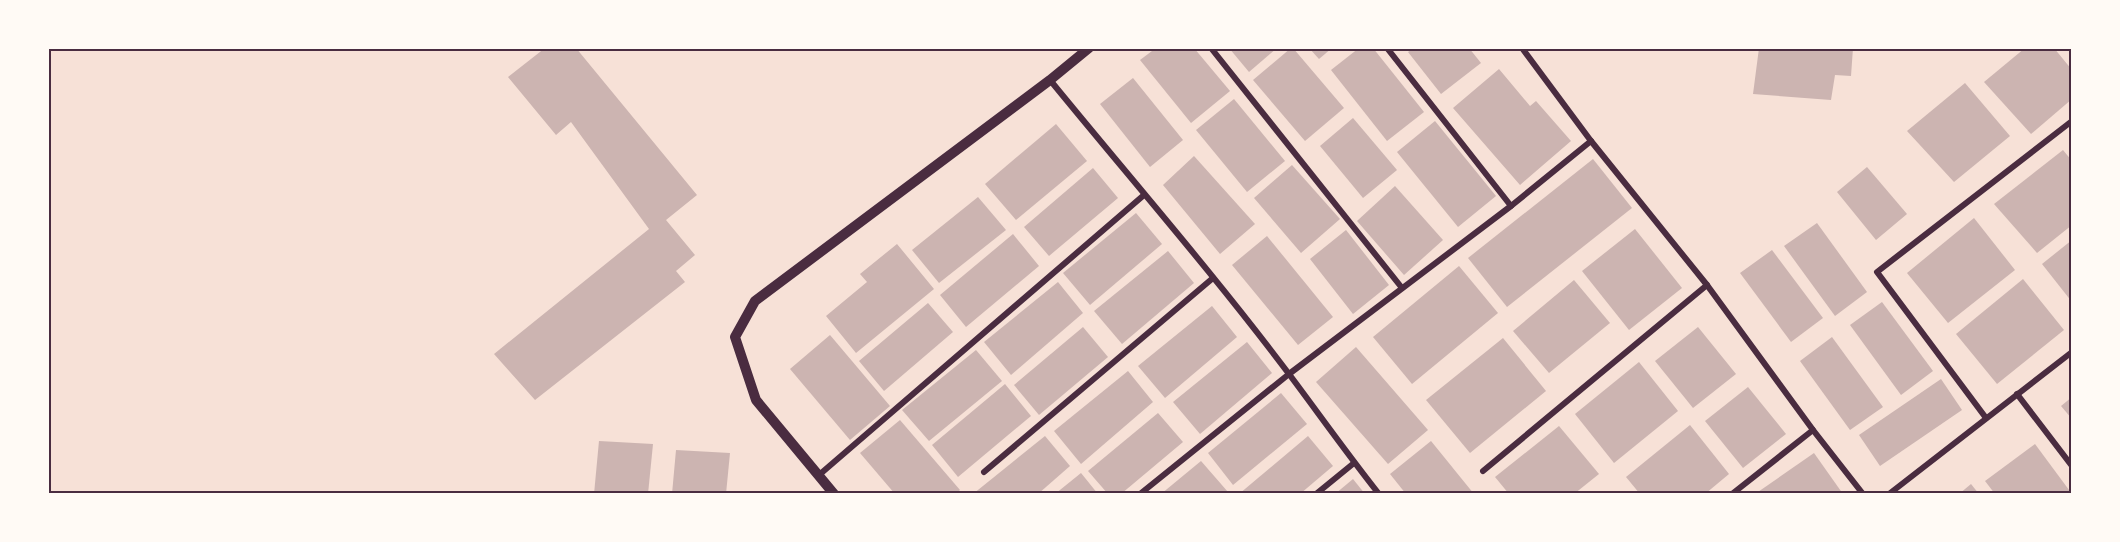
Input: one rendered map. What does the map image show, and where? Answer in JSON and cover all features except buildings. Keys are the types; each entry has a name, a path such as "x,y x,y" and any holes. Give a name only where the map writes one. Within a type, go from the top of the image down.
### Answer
{"street":[{"path":"834,494 756,400 735,337 755,301 1050,80 1089,48"},
{"path":"1211,48 1402,288"},
{"path":"1387,48 1511,206"},
{"path":"1522,48 1591,141 1707,285 1863,494"},
{"path":"1050,80 1213,278 1379,494"},
{"path":"1986,418 1877,272 2072,121"},
{"path":"1140,494 1289,374 1511,206 1591,141"},
{"path":"819,475 1144,195"},
{"path":"984,472 1213,278"},
{"path":"1483,471 1707,285"},
{"path":"1889,494 2072,352"},
{"path":"2017,394 2072,466"},
{"path":"1732,494 1813,430"},
{"path":"1316,494 1354,463"}]}
